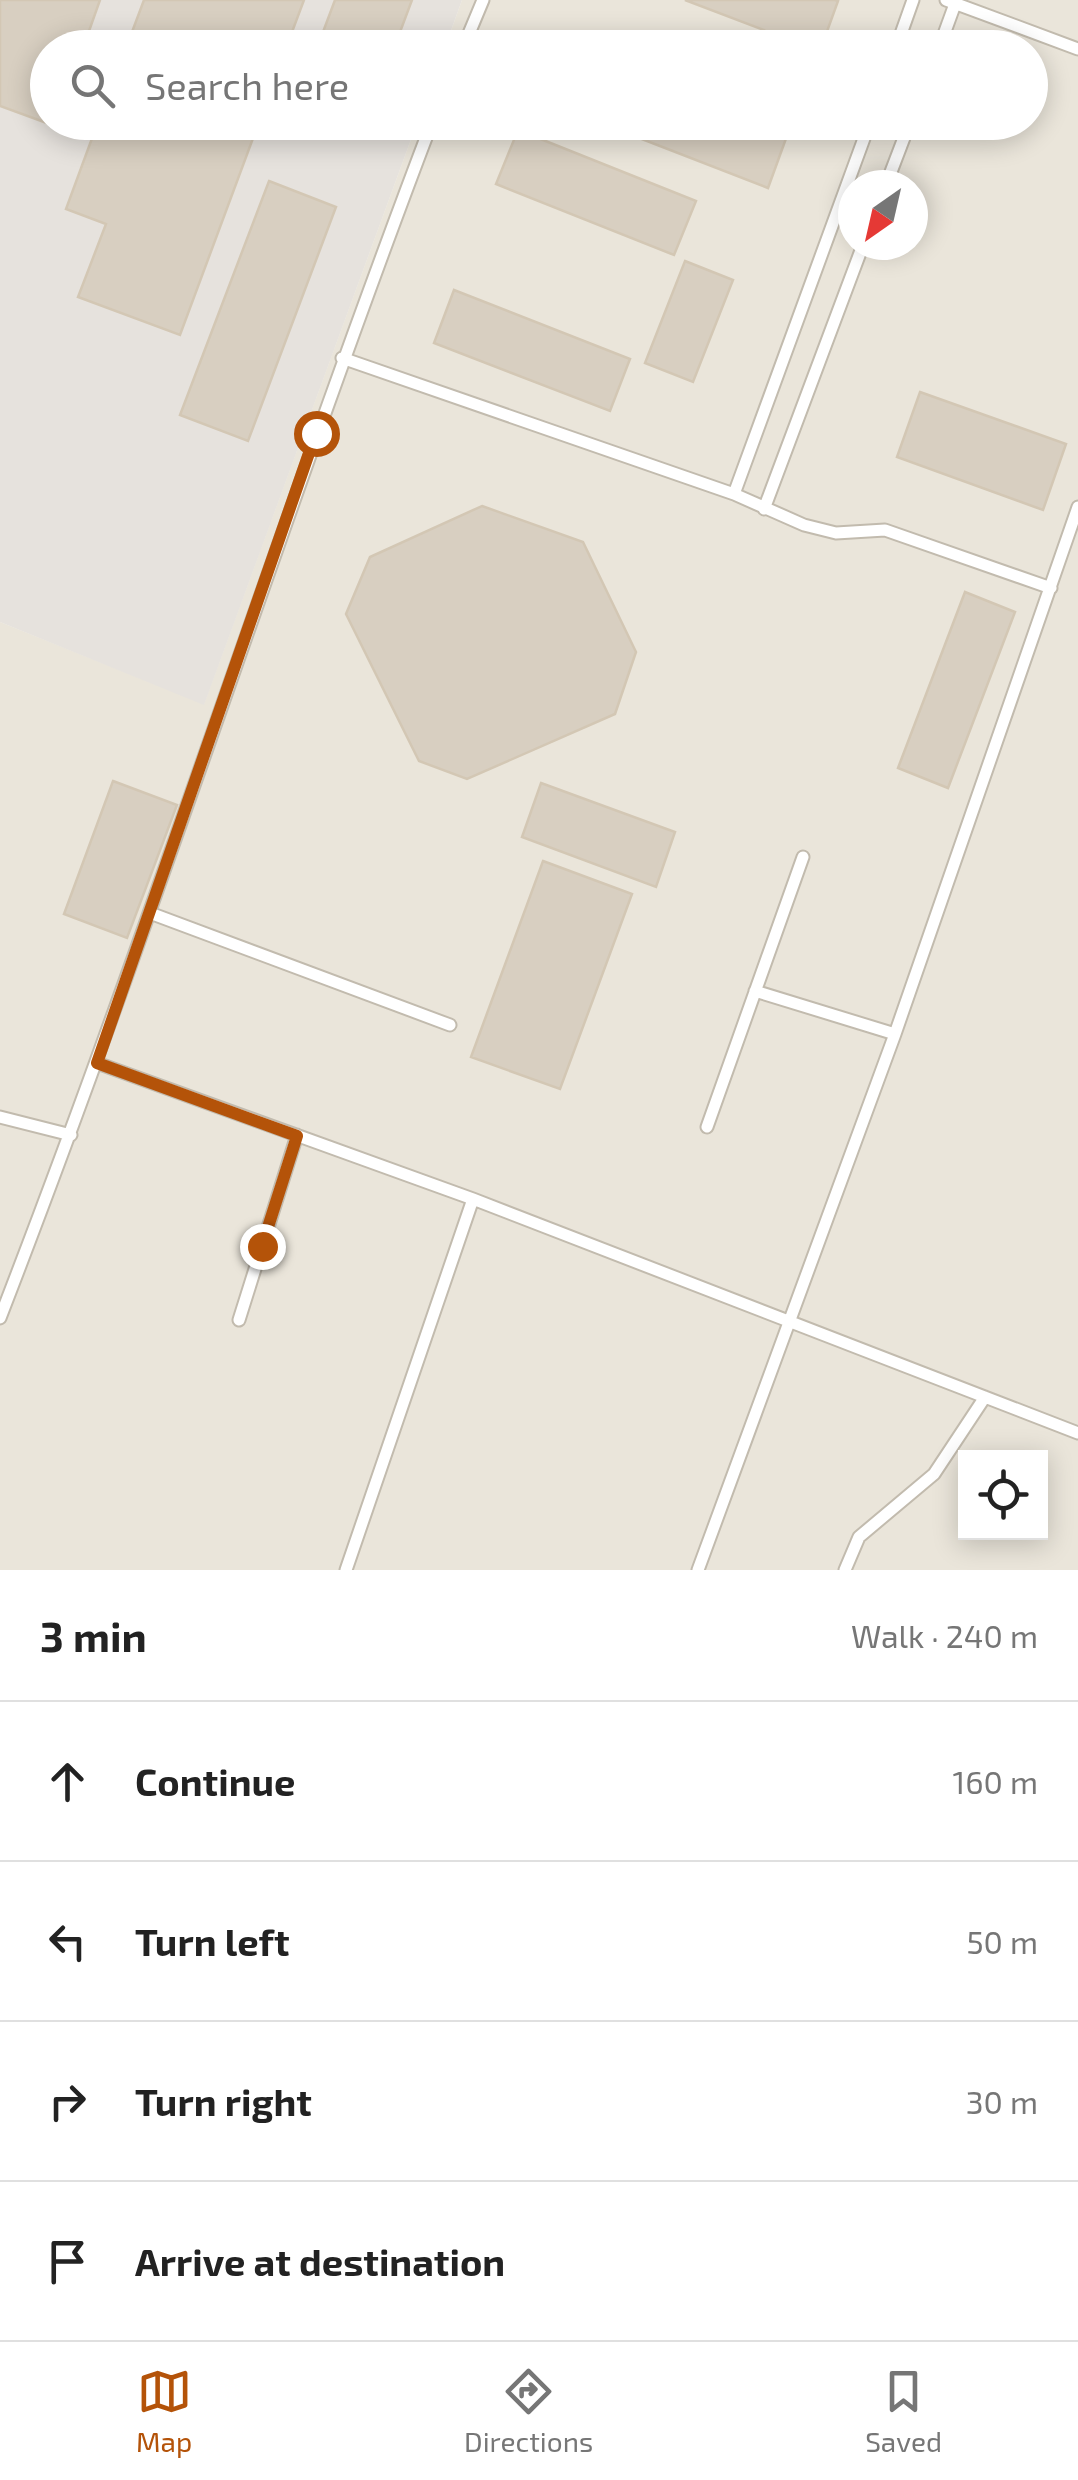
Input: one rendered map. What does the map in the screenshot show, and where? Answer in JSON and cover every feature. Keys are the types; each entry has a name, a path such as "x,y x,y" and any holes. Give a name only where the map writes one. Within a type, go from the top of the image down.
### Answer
{"lane":[{"path":"470,30 483,0"},
{"path":"902,30 913,0"},
{"path":"944,30 951,2 1027,30"},
{"path":"1048,38 1078,49"},
{"path":"0,1318 71,1136 342,358 425,140"},
{"path":"734,494 863,140"},
{"path":"892,170 903,140"},
{"path":"764,509 857,260"},
{"path":"342,358 836,533 885,530 1051,588"},
{"path":"698,1570 895,1034 1078,508"},
{"path":"1062,554 1078,560"},
{"path":"707,1127 804,856"},
{"path":"150,913 450,1025"},
{"path":"755,991 895,1034"},
{"path":"97,1063 474,1199 1078,1433"},
{"path":"0,1117 71,1136"},
{"path":"239,1320 297,1136"},
{"path":"346,1570 474,1199"},
{"path":"844,1570 860,1537 947,1458 984,1398"}],"shaded area":[{"path":"0,0 462,0 451,30 30,30 30,140 411,140 204,705 0,622"},
{"path":"462,0 1078,0 1078,1570 0,1570 0,622 204,704 411,140 1048,140 1048,30 451,30"}],"building":[{"path":"0,0 100,0 89,30 30,30 30,117 0,106"},
{"path":"144,0 304,0 293,30 133,30"},
{"path":"335,0 412,0 401,30 324,30"},
{"path":"685,0 838,1 828,30 764,30"},
{"path":"91,140 252,140 180,335 78,297 106,224 66,209"},
{"path":"514,140 543,140 696,201 674,255 496,184"},
{"path":"644,140 785,140 768,188"},
{"path":"269,181 336,207 248,441 180,415"},
{"path":"685,261 733,280 693,382 645,363"},
{"path":"454,290 630,359 610,411 434,343"},
{"path":"920,392 1066,444 1043,510 897,457"},
{"path":"482,506 583,542 636,652 615,714 467,779 419,761 346,614 370,557"},
{"path":"965,592 1015,612 948,788 898,768"},
{"path":"113,781 177,805 127,938 64,914"},
{"path":"541,783 675,832 656,887 522,837"},
{"path":"543,861 632,894 560,1089 471,1057"}],"route":[{"path":"262,1246 297,1136 97,1063 316,433"}]}
